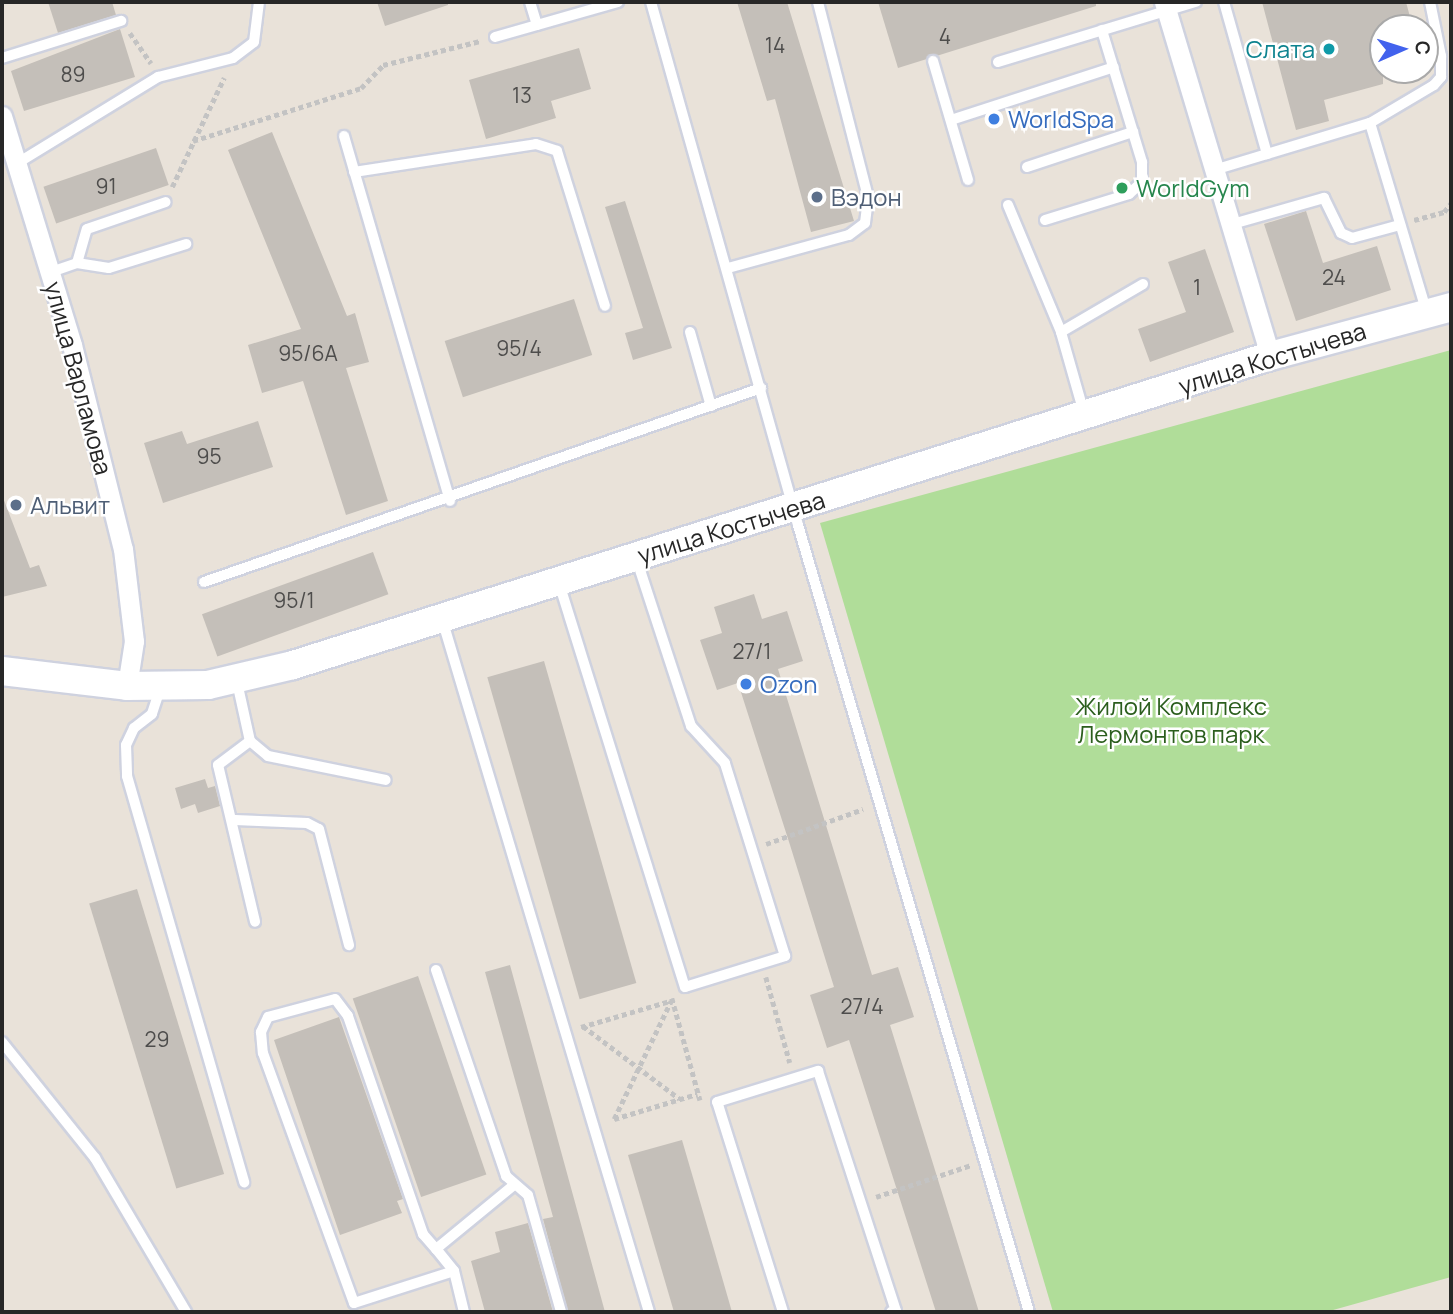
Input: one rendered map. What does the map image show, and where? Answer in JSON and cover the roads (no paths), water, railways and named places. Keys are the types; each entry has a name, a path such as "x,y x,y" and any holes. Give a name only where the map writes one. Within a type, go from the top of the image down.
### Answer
{"street":[{"path":"1165,6 1270,356"},
{"name":"улица Варламова","path":"2,116 51,272 123,550 134,641 127,686"},
{"name":"улица Костычева","path":"2,671 127,686 160,685 236,678 309,660 557,579 636,557 1085,417 1270,356 1439,310"}],"lane":[{"path":"16,164 158,77 233,58 254,42 259,2"},
{"path":"530,2 537,25"},
{"path":"495,37 618,2"},
{"path":"651,2 794,507 988,1160 1029,1312"},
{"path":"728,268 849,235 865,223 868,197 818,2"},
{"path":"998,62 1102,30 1165,6 1196,2"},
{"path":"1224,2 1267,154"},
{"path":"1213,170 1370,123 1441,77 1430,2"},
{"path":"2,58 121,21"},
{"path":"1045,220 1129,194 1142,182 1133,132 1102,30"},
{"path":"933,61 968,180"},
{"path":"951,120 1114,67"},
{"path":"1370,123 1400,225 1439,310"},
{"path":"1027,167 1133,132"},
{"path":"344,136 450,501"},
{"path":"354,172 536,144 558,151 605,306"},
{"path":"76,263 87,229 168,197"},
{"path":"1229,225 1324,198 1341,233 1352,238 1400,225"},
{"path":"1008,205 1061,332 1085,417"},
{"path":"51,272 76,263 109,268 186,244"},
{"path":"1061,332 1143,284"},
{"path":"690,332 711,406"},
{"path":"205,582 450,501 761,388"},
{"path":"557,579 685,987 785,956 725,763 691,726 636,557"},
{"path":"441,616 649,1312"},
{"path":"236,678 250,741 268,756 386,780"},
{"path":"160,685 152,714 134,728 127,746 127,776 244,1182"},
{"path":"250,741 218,765 234,820 230,829 254,922"},
{"path":"234,820 307,823 319,829 349,945"},
{"path":"436,970 506,1176 528,1195 561,1312"},
{"path":"454,1271 355,1308 263,1053 261,1032 268,1017 335,999 348,1016 423,1234 454,1271 464,1312"},
{"path":"2,1042 95,1158 186,1312"},
{"path":"783,1312 717,1102 818,1070 896,1311 891,1312"},
{"path":"436,1249 514,1185"}],"place":[{"name":"Слата","path":"1329,49"},
{"name":"WorldSpa","path":"994,119"},
{"name":"WorldGym","path":"1122,188"},
{"name":"Вэдон","path":"817,197"},
{"name":"Альвит","path":"16,505"},
{"name":"Ozon","path":"746,684"}],"park label":[{"name":"Жилой Комплекс Лермонтов парк","path":"1171,720"}]}
